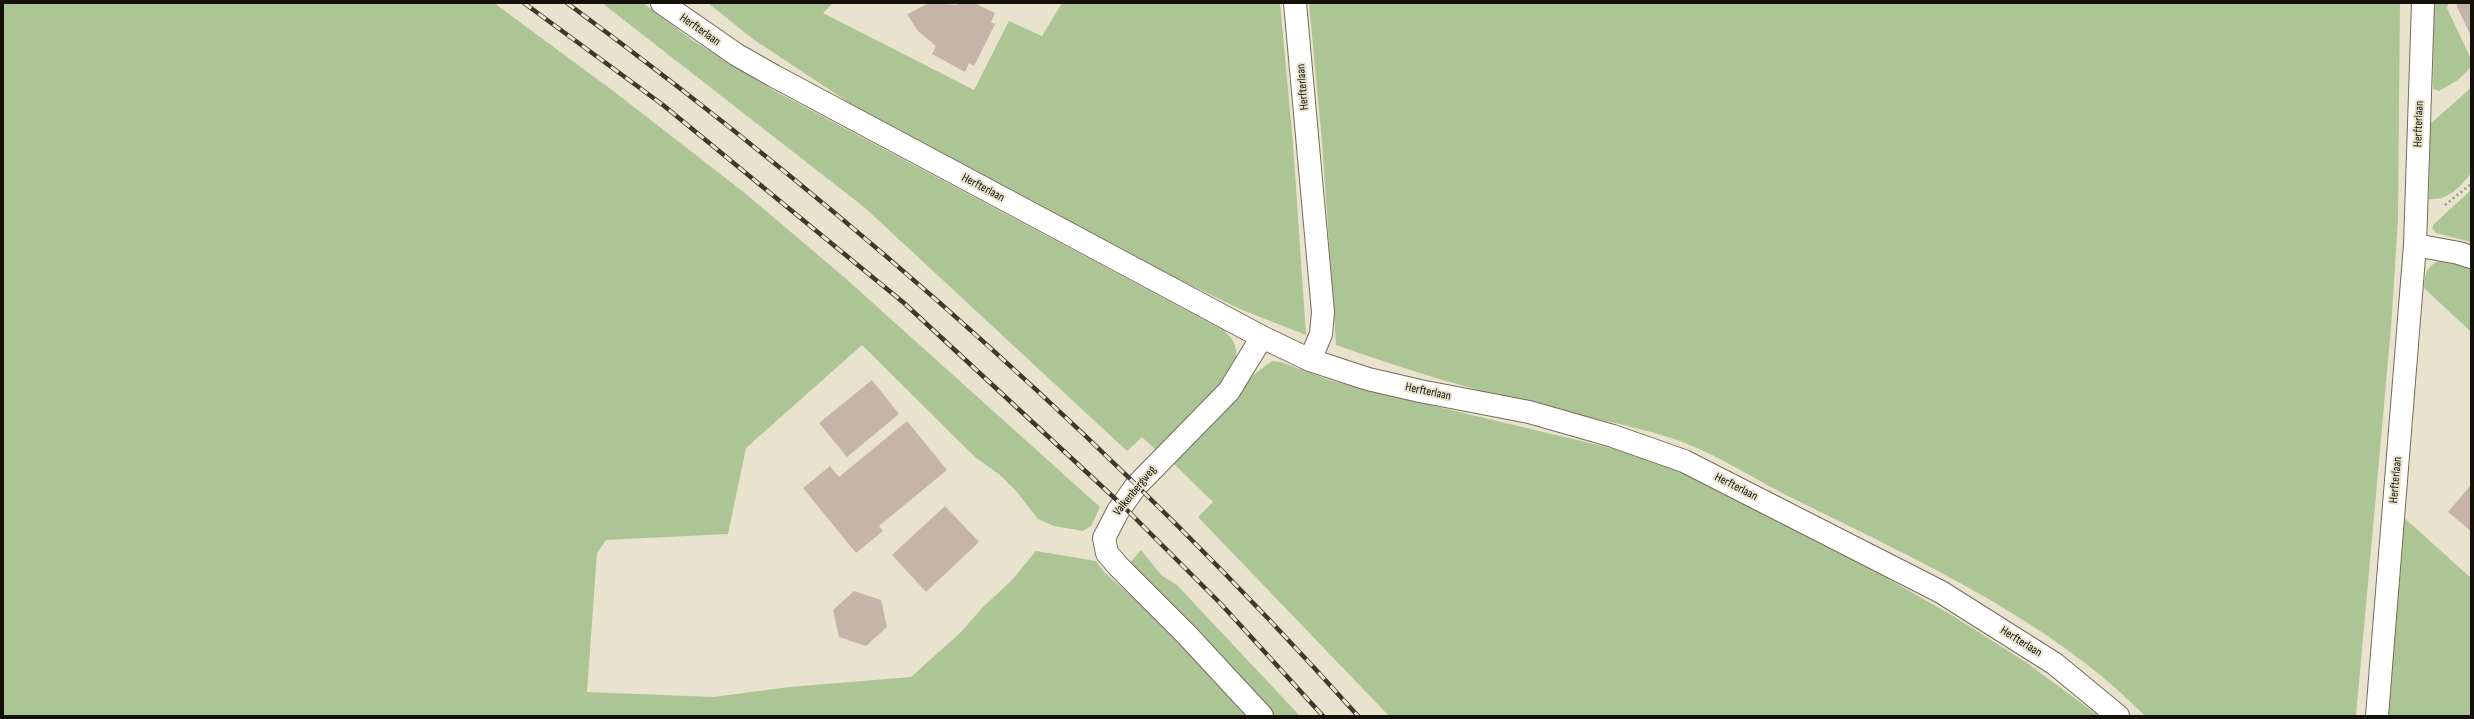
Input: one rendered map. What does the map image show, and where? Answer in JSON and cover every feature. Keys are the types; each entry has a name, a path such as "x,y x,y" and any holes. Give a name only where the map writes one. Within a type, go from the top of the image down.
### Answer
{"street":[{"name":"Herfterlaan","path":"662,3 737,56 780,80 1262,337 1310,360 1368,379 1420,391 1529,412 1613,436 1684,461 1941,592 2055,664 2118,716"},
{"name":"Herfterlaan","path":"1295,3 1323,312 1320,334 1310,360"},
{"name":"Herfterlaan","path":"2376,716 2415,245 2423,3"},
{"path":"2415,245 2459,253 2471,257"},
{"name":"Valkenbergweg","path":"1262,337 1229,390 1136,486 1118,511 1104,538 1107,553 1119,567 1187,635 1262,716"}],"green space":[{"path":"3,3 494,3 616,93 746,194 844,277 1100,507 1091,526 1083,531 1054,526 1038,519 1017,492 1000,475 975,457 862,345 746,448 728,534 606,540 597,553 587,692 714,697 789,687 911,677 961,632 982,608 1011,581 1036,551 1096,561 1104,572 1154,616 1249,716 3,716"},
{"path":"602,3 643,3 692,40 773,90 1225,331 1232,340 1236,350 1236,358 1232,369 1214,394 1157,451 1142,437 1127,451 864,207"},
{"path":"708,3 833,3 823,13 974,90 1009,21 1042,36 1062,3 1280,3 1293,144 1306,335 1242,310 1166,273 857,108 753,39"},
{"path":"1309,3 2400,3 2398,219 2391,328 2356,716 2145,716 2108,681 2024,620 1978,593 1884,543 1792,498 1702,450 1655,433 1539,406 1462,386 1336,345 1322,142"},
{"path":"2434,3 2449,3 2447,8 2471,59 2471,67 2458,80 2439,91 2433,89"},
{"path":"2471,88 2471,173 2453,192 2442,198 2429,199 2430,124"},
{"path":"2471,190 2471,242 2436,233 2432,228 2434,224"},
{"path":"2440,260 2471,266 2471,332 2424,288 2427,271 2432,265"},
{"path":"1272,361 1281,362 1329,380 1619,450 1680,470 1848,556 1955,617 2027,663 2099,716 1389,716 1198,517 1213,502 1172,462 1252,376"},
{"path":"2401,515 2471,578 2471,716 2386,716"},
{"path":"1141,550 1161,575 1177,585 1300,716 1271,716 1128,565"}],"building":[{"path":"929,3 957,5 958,3 974,3 995,13 991,22 995,24 974,66 969,63 965,72 932,54 936,46 918,31 907,14"},
{"path":"2460,3 2471,3 2471,36 2456,5"},
{"path":"872,380 899,414 847,457 819,423"},
{"path":"907,421 947,470 879,526 883,531 856,553 803,488 830,466 839,477"},
{"path":"2471,485 2471,531 2448,512"},
{"path":"945,506 979,542 926,592 892,555"},
{"path":"854,591 881,600 887,627 866,646 839,637 833,610"}],"railway":[{"path":"524,3 663,105 904,303 1122,505 1221,604 1323,716"},
{"path":"567,3 673,83 778,166 981,340 1079,430 1175,523 1268,618 1358,716"}]}
